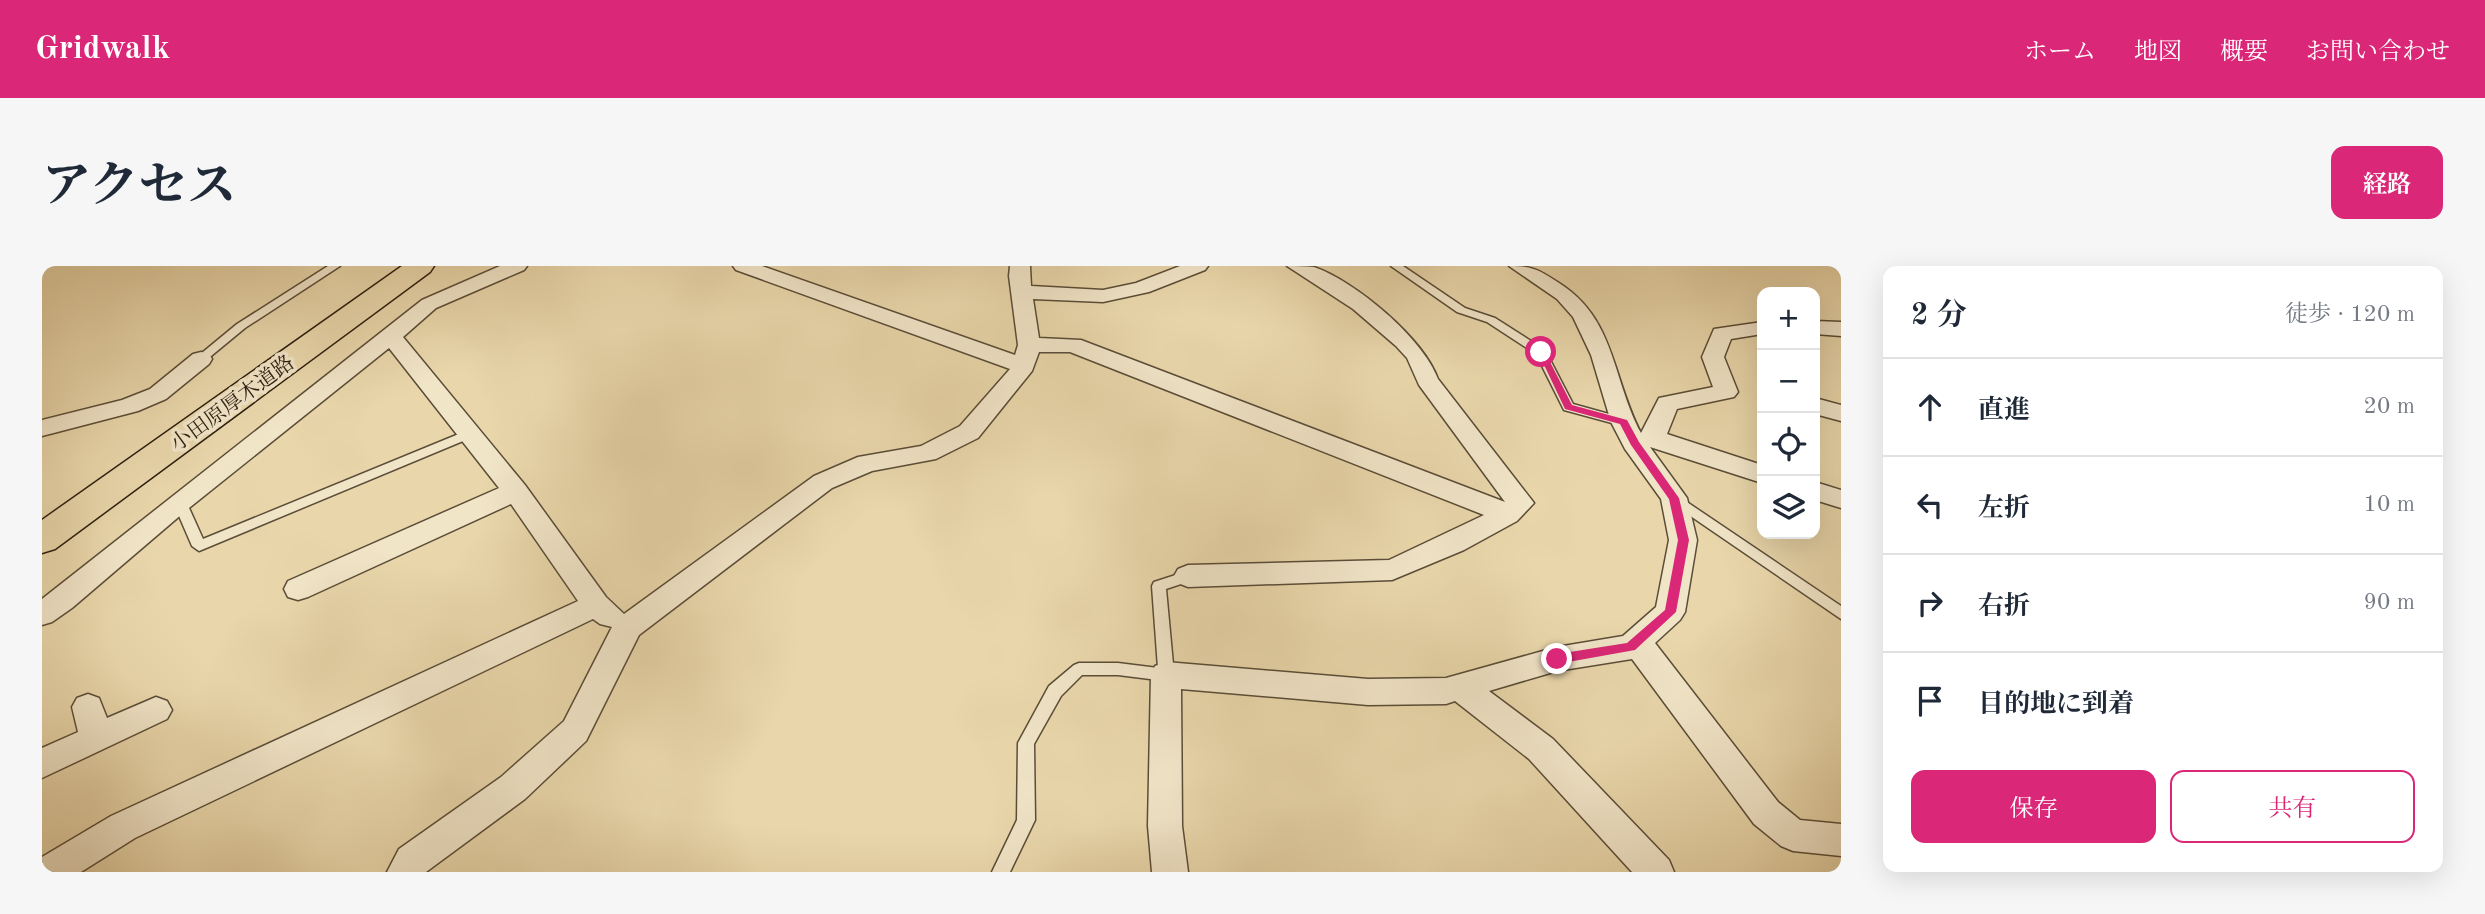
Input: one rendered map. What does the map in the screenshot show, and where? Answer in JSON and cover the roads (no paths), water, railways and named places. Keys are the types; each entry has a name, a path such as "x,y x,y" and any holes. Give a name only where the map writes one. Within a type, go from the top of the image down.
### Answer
{"highway":[{"name":"小田原厚木道路","path":"42,509 388,266"},
{"name":"小田原厚木道路","path":"42,539 420,266"}],"street":[{"path":"42,614 429,304 517,266"},
{"path":"743,266 1027,356 1073,345 1507,514"},
{"path":"405,872 412,861 513,788 575,731 620,645 626,628 823,482 867,463 928,453 969,432 1027,356 1020,266"},
{"path":"1022,292 1103,296 1142,288 1198,266"},
{"path":"1188,576 1392,570 1454,543 1507,514 1521,503 1427,380 1417,357 1338,287 1297,266"},
{"path":"1170,872 1165,826 1166,676 1368,692 1446,691 1557,659 1631,647 1670,612 1683,540 1674,498 1637,434 1583,314 1564,295 1518,266"},
{"path":"1820,328 1841,329"},
{"path":"1637,434 1667,403 1726,392 1713,357 1722,334 1757,329"},
{"path":"389,334 516,491 596,604 626,628"},
{"path":"42,428 130,405 158,394 201,359"},
{"path":"1820,407 1841,413"},
{"path":"1637,434 1757,472"},
{"path":"299,589 516,491"},
{"path":"1820,493 1841,499"},
{"path":"49,872 123,827 596,604"},
{"path":"1636,641 1766,813 1793,835 1841,840"},
{"path":"1461,687 1541,749 1656,872"},
{"path":"88,707 96,738"},
{"path":"42,764 156,710"}],"lane":[{"path":"201,359 241,326 335,266"},
{"path":"1396,266 1461,310 1491,320 1541,352 1568,407 1637,434"},
{"path":"180,502 199,546 471,433"},
{"path":"1674,498 1841,612"},
{"path":"1002,872 1027,820 1026,743 1055,691 1079,669 1118,669 1166,676 1159,586 1188,576"}]}
